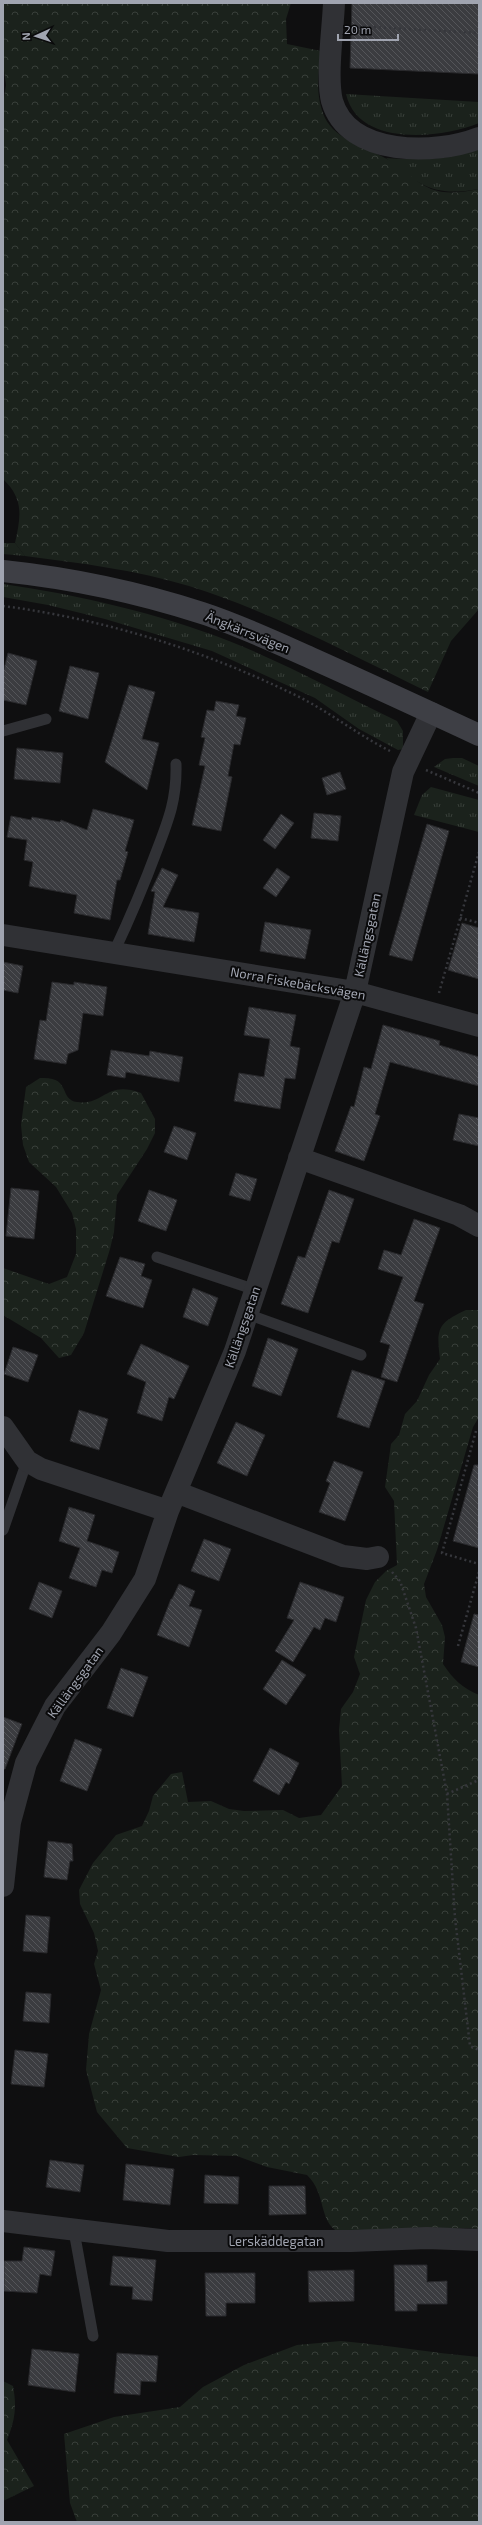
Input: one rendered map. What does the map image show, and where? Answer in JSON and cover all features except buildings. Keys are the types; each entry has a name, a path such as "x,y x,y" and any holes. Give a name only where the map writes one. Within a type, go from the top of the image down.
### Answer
{"street":[{"path":"334,3 330,82 332,100 339,115 349,127 363,136 383,144 411,149 446,148 479,138"},
{"name":"Ängkärrsvägen","path":"3,571 39,575 99,586 154,598 203,613 283,646 479,735"},
{"name":"Källängsgatan","path":"3,1886 10,1822 26,1763 56,1706 101,1648 147,1574 172,1502 222,1385 256,1290 355,992 407,760 431,712"},
{"name":"Norra Fiskebäcksvägen","path":"3,935 355,992 479,1026"},
{"path":"299,1158 459,1215 479,1226"},
{"path":"3,1427 27,1461 41,1469 172,1502 344,1556 366,1559 378,1557"},
{"name":"Lerskäddegatan","path":"3,2221 74,2231 168,2241 351,2241 427,2238 479,2240"}],"lane":[{"path":"3,731 46,719"},
{"path":"114,952 142,894 171,815 177,787 176,764"},
{"path":"158,1257 256,1290"},
{"path":"247,1314 360,1355"},
{"path":"3,1530 27,1461"},
{"path":"74,2231 93,2336"}],"path":[{"path":"333,25 479,33"},
{"path":"3,606 44,611 91,622 158,640 221,662 292,693 371,742 479,793"},
{"path":"433,1013 479,852"},
{"path":"460,918 479,923"},
{"path":"476,1431 442,1553 479,1564"},
{"path":"378,1557 400,1581 416,1628 447,1794 455,1918 470,2046 479,2050"},
{"path":"458,1646 479,1572"},
{"path":"447,1794 479,1780"}],"green space":[{"path":"3,3 291,3 286,19 287,44 321,51 318,77 320,101 325,118 336,132 352,142 391,161 431,189 443,192 461,192 479,189 479,609 451,641 428,692 310,634 220,596 169,580 128,571 25,556 15,543 19,524 18,501 10,486 3,479 3,104 6,85 3,63"},
{"path":"346,94 479,102 479,123 463,129 423,135 383,131 366,123 354,111"},
{"path":"479,149 479,189 463,191 439,190 428,187 409,176 386,158 410,159 445,157"},
{"path":"3,543 15,543 25,556 3,554"},
{"path":"3,584 32,588 118,606 202,631 251,650 293,669 397,721 403,731 403,749 398,750 359,729 315,698 212,651 105,619 48,605 3,597"},
{"path":"462,758 479,766 479,786 434,767 445,759"},
{"path":"431,787 479,800 479,832 414,815 422,795"},
{"path":"40,1078 57,1080 68,1097 77,1102 94,1100 112,1091 120,1089 141,1093 155,1119 155,1133 147,1149 117,1195 114,1232 110,1249 84,1333 71,1355 59,1358 41,1338 3,1315 3,1268 49,1284 67,1277 76,1254 76,1229 72,1213 56,1187 29,1162 23,1145 21,1125 26,1087"},
{"path":"466,1310 479,1310 479,1417 473,1427 437,1550 424,1584 426,1597 442,1625 445,1637 443,1664 458,1682 479,1695 479,2229 465,2228 339,2232 328,2222 313,2182 307,2175 267,2167 237,2156 193,2155 179,2157 127,2148 97,2112 86,2070 89,2034 101,1990 94,1964 98,1951 94,1933 80,1904 79,1890 93,1863 116,1835 142,1826 149,1811 153,1796 171,1774 182,1772 188,1802 211,1801 229,1809 244,1811 283,1810 299,1818 321,1815 342,1786 339,1730 341,1709 353,1692 360,1674 354,1657 366,1600 375,1582 386,1571 397,1565 394,1501 385,1487 391,1444 399,1435 405,1414 417,1401 429,1375 440,1359 438,1340 441,1328 444,1323"},
{"path":"341,2341 479,2357 479,2522 77,2522 70,2503 64,2434 114,2417 180,2407 203,2387 244,2365 297,2345"},
{"path":"3,2381 13,2386 15,2400 12,2426 7,2440 34,2486 3,2501"}]}
